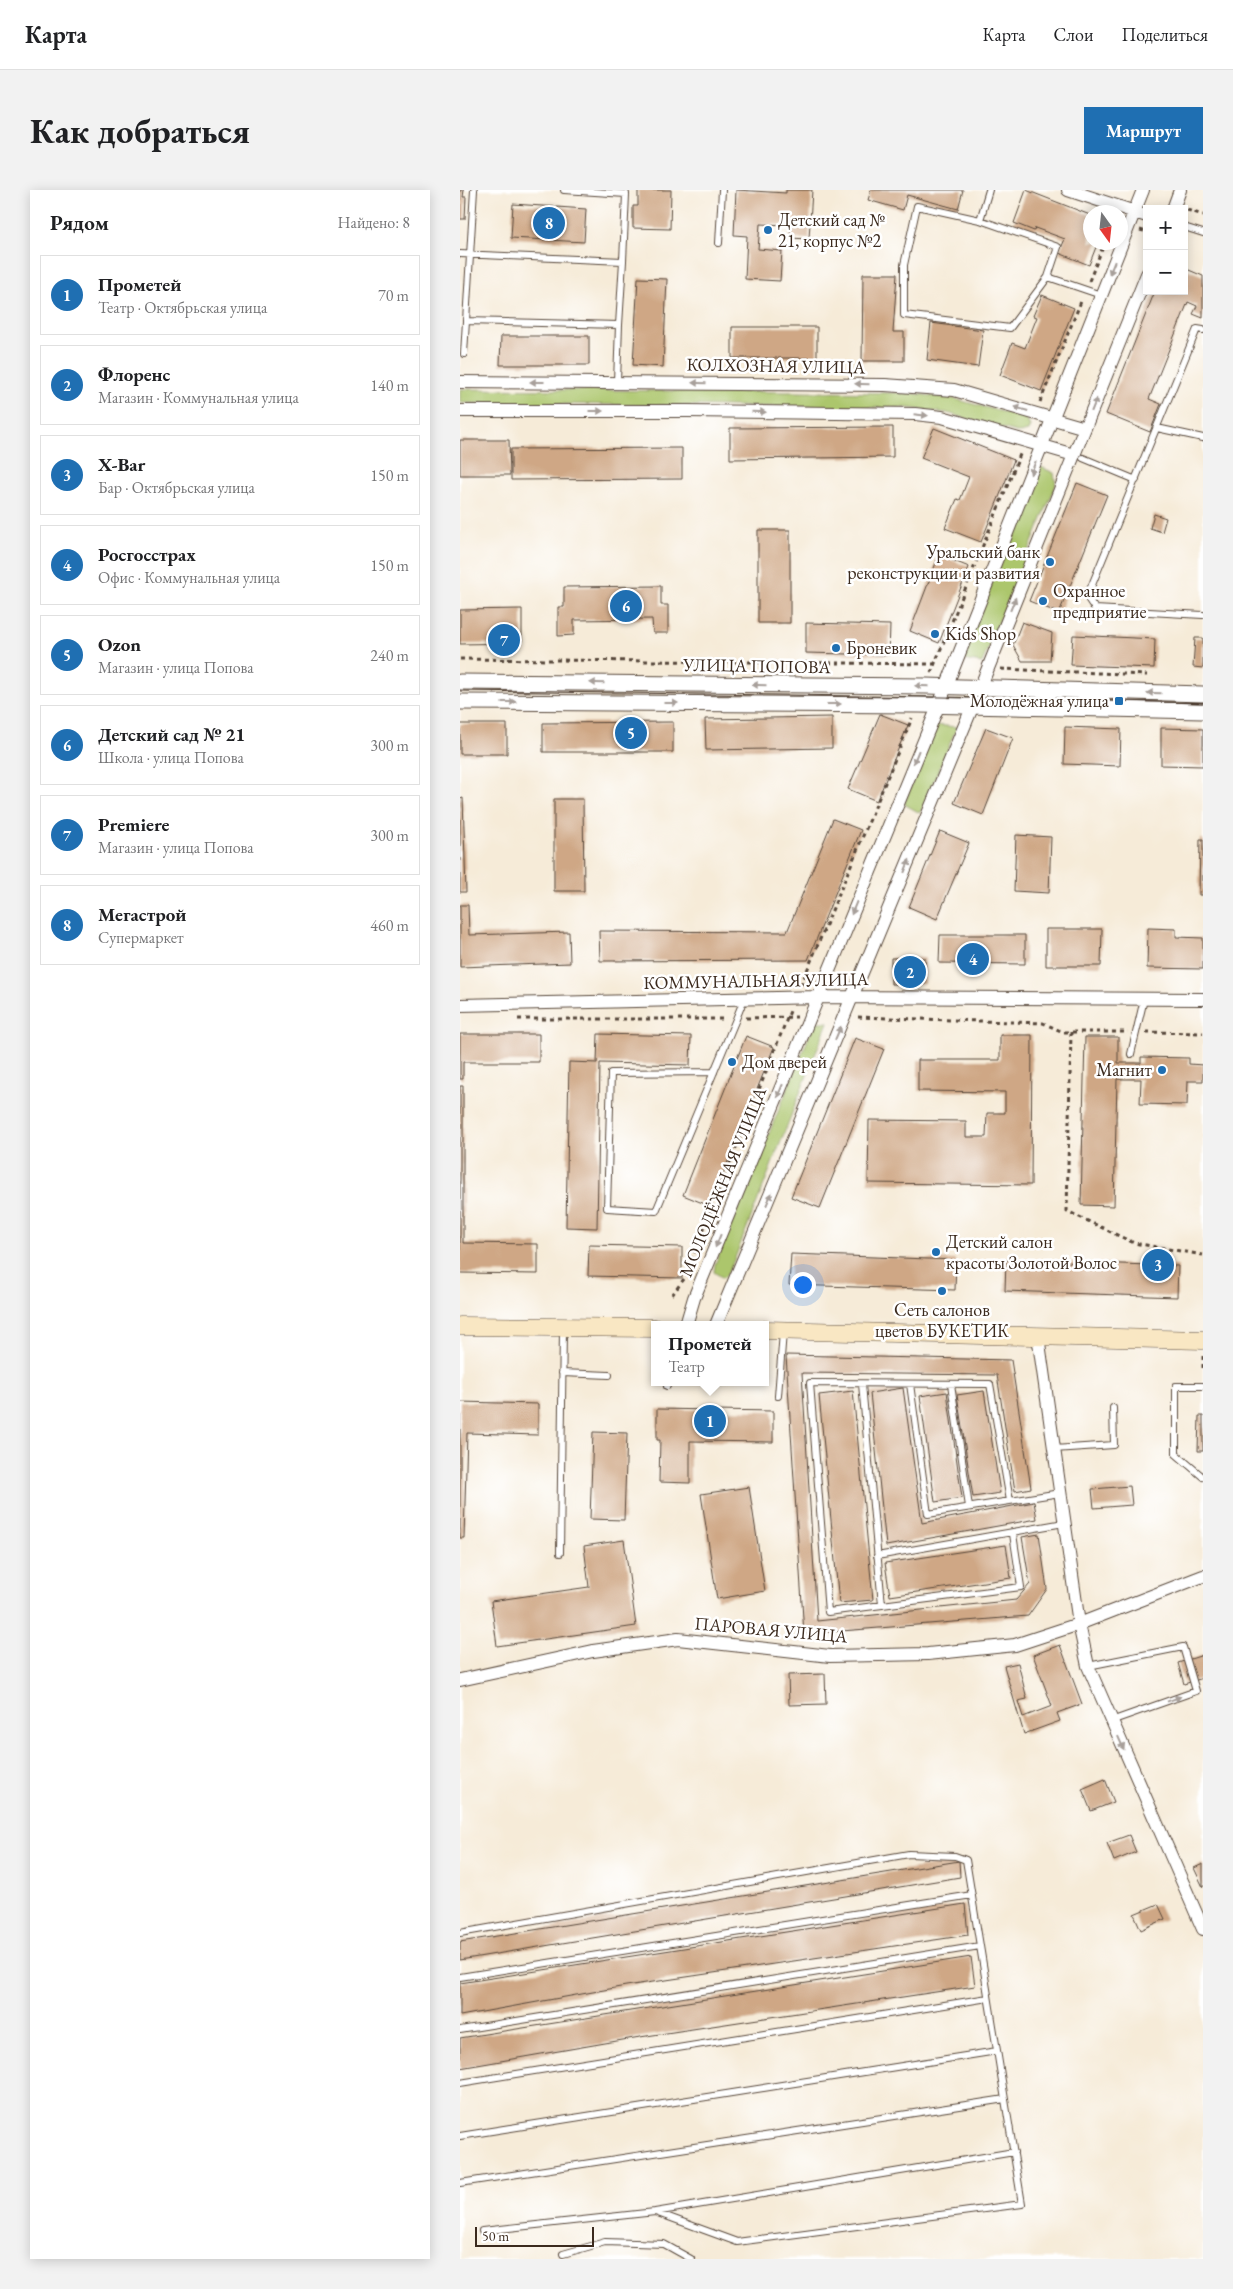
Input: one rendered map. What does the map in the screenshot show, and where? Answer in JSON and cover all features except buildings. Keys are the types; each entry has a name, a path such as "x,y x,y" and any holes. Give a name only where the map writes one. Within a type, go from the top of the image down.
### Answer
{"main road":[{"path":"460,1326 651,1328"},
{"path":"769,1330 1203,1340"}],"street":[{"path":"1068,190 1141,214"},
{"name":"МОЛОДЁЖНАЯ УЛИЦА","path":"687,1321 694,1298 946,687 1101,295 1141,214 1142,190"},
{"path":"1174,205 1180,190"},
{"path":"718,1321 973,706 987,668 1078,456 1085,428 1143,284"},
{"name":"КОЛХОЗНАЯ УЛИЦА","path":"460,382 885,385 944,389 954,390 1085,428"},
{"path":"460,411 916,414 942,417 1042,444 1078,456"},
{"name":"УЛИЦА ПОПОВА","path":"460,682 926,686 1203,694"},
{"name":"УЛИЦА ПОПОВА","path":"460,702 919,705 1203,711"},
{"name":"КОММУНАЛЬНАЯ УЛИЦА","path":"460,1005 796,997 1203,1000"},
{"path":"1038,1336 1079,1624 1088,1666 1203,1929"},
{"name":"ПАРОВАЯ УЛИЦА","path":"460,1680 593,1651 678,1639 830,1656 928,1654 1015,1645 1079,1624 1203,1576"}],"lane":[{"path":"464,354 474,190"},
{"path":"564,190 626,194 617,382"},
{"path":"719,243 722,190"},
{"path":"980,220 989,190"},
{"path":"917,206 980,220 1058,247 1048,277 1010,328 904,315 904,265 917,206"},
{"path":"1188,228 1203,233"},
{"path":"460,254 623,261"},
{"path":"1048,277 1101,295"},
{"path":"466,321 620,325"},
{"path":"1203,330 1198,329 1087,597 1095,609 1203,615"},
{"path":"1157,428 1203,438"},
{"path":"1078,456 1136,480"},
{"path":"714,1072 611,1073 607,1208 656,1211 714,1072 744,998"},
{"path":"1131,1054 1144,999"},
{"path":"560,1553 563,1328"},
{"path":"778,1396 784,1330"},
{"path":"562,1373 608,1375"},
{"path":"1010,1501 990,1384 810,1384 828,1612 1021,1587 1013,1534"},
{"path":"862,1384 882,1604"},
{"path":"910,1384 928,1514 1060,1492"},
{"path":"951,1384 969,1507"},
{"path":"1203,1386 1176,1386 1176,1454 1203,1477"},
{"path":"1054,1449 1114,1446 1114,1408"},
{"path":"877,1556 1013,1534 1064,1523"},
{"path":"1088,1666 1183,1647 1196,1690 1111,1721"},
{"path":"460,1933 910,1854 955,1856 966,1860 1022,2204 737,2242 655,2212"},
{"path":"460,1976 972,1895"},
{"path":"460,2030 980,1946"},
{"path":"460,2082 988,1998"},
{"path":"460,2136 997,2051"},
{"path":"460,2183 1005,2099"},
{"path":"482,2232 655,2212 1014,2152"},
{"path":"563,2254 605,2242 664,2244 691,2259"}],"path":[{"path":"1188,211 1203,216"},
{"path":"1036,413 1102,250"},
{"path":"926,686 1026,440"},
{"path":"460,659 954,665"},
{"path":"987,668 1154,676"},
{"path":"672,1295 684,1279 796,997 919,705"},
{"path":"1071,1032 1067,1211 1134,1244 1203,1255"},
{"path":"1203,1354 1203,1370"}],"green space":[{"path":"460,389 910,393 955,399 1025,418 1030,426 1028,431 1020,433 947,413 908,408 460,403"},
{"path":"1041,467 1054,473 1056,485 982,663 962,660 1034,473"},
{"path":"935,725 957,727 920,813 904,804"},
{"path":"815,1022 828,1022 735,1258 727,1275 723,1278 714,1272 715,1264"}],"tram line":[{"path":"460,691 942,697 1203,703"}],"place":[{"name":"Мегастрой","path":"549,223"},
{"name":"Детский сад № 21, корпус №2","path":"768,230"},
{"name":"Уральский банк реконструкции и развития","path":"1050,562"},
{"name":"Охранное предприятие","path":"1043,601"},
{"name":"Детский сад № 21","path":"626,606"},
{"name":"Kids Shop","path":"935,634"},
{"name":"Premiere","path":"504,640"},
{"name":"Броневик","path":"836,648"},
{"name":"Молодёжная улица","path":"1119,701"},
{"name":"Ozon","path":"631,733"},
{"name":"Росгосстрах","path":"973,959"},
{"name":"Флоренс","path":"910,972"},
{"name":"Дом дверей","path":"732,1062"},
{"name":"Магнит","path":"1162,1070"},
{"name":"Детский салон красоты Золотой Волос","path":"936,1252"},
{"name":"X-Bar","path":"1158,1265"},
{"name":"Сеть салонов цветов БУКЕТИК","path":"942,1291"},
{"name":"Прометей","path":"710,1421"}]}
